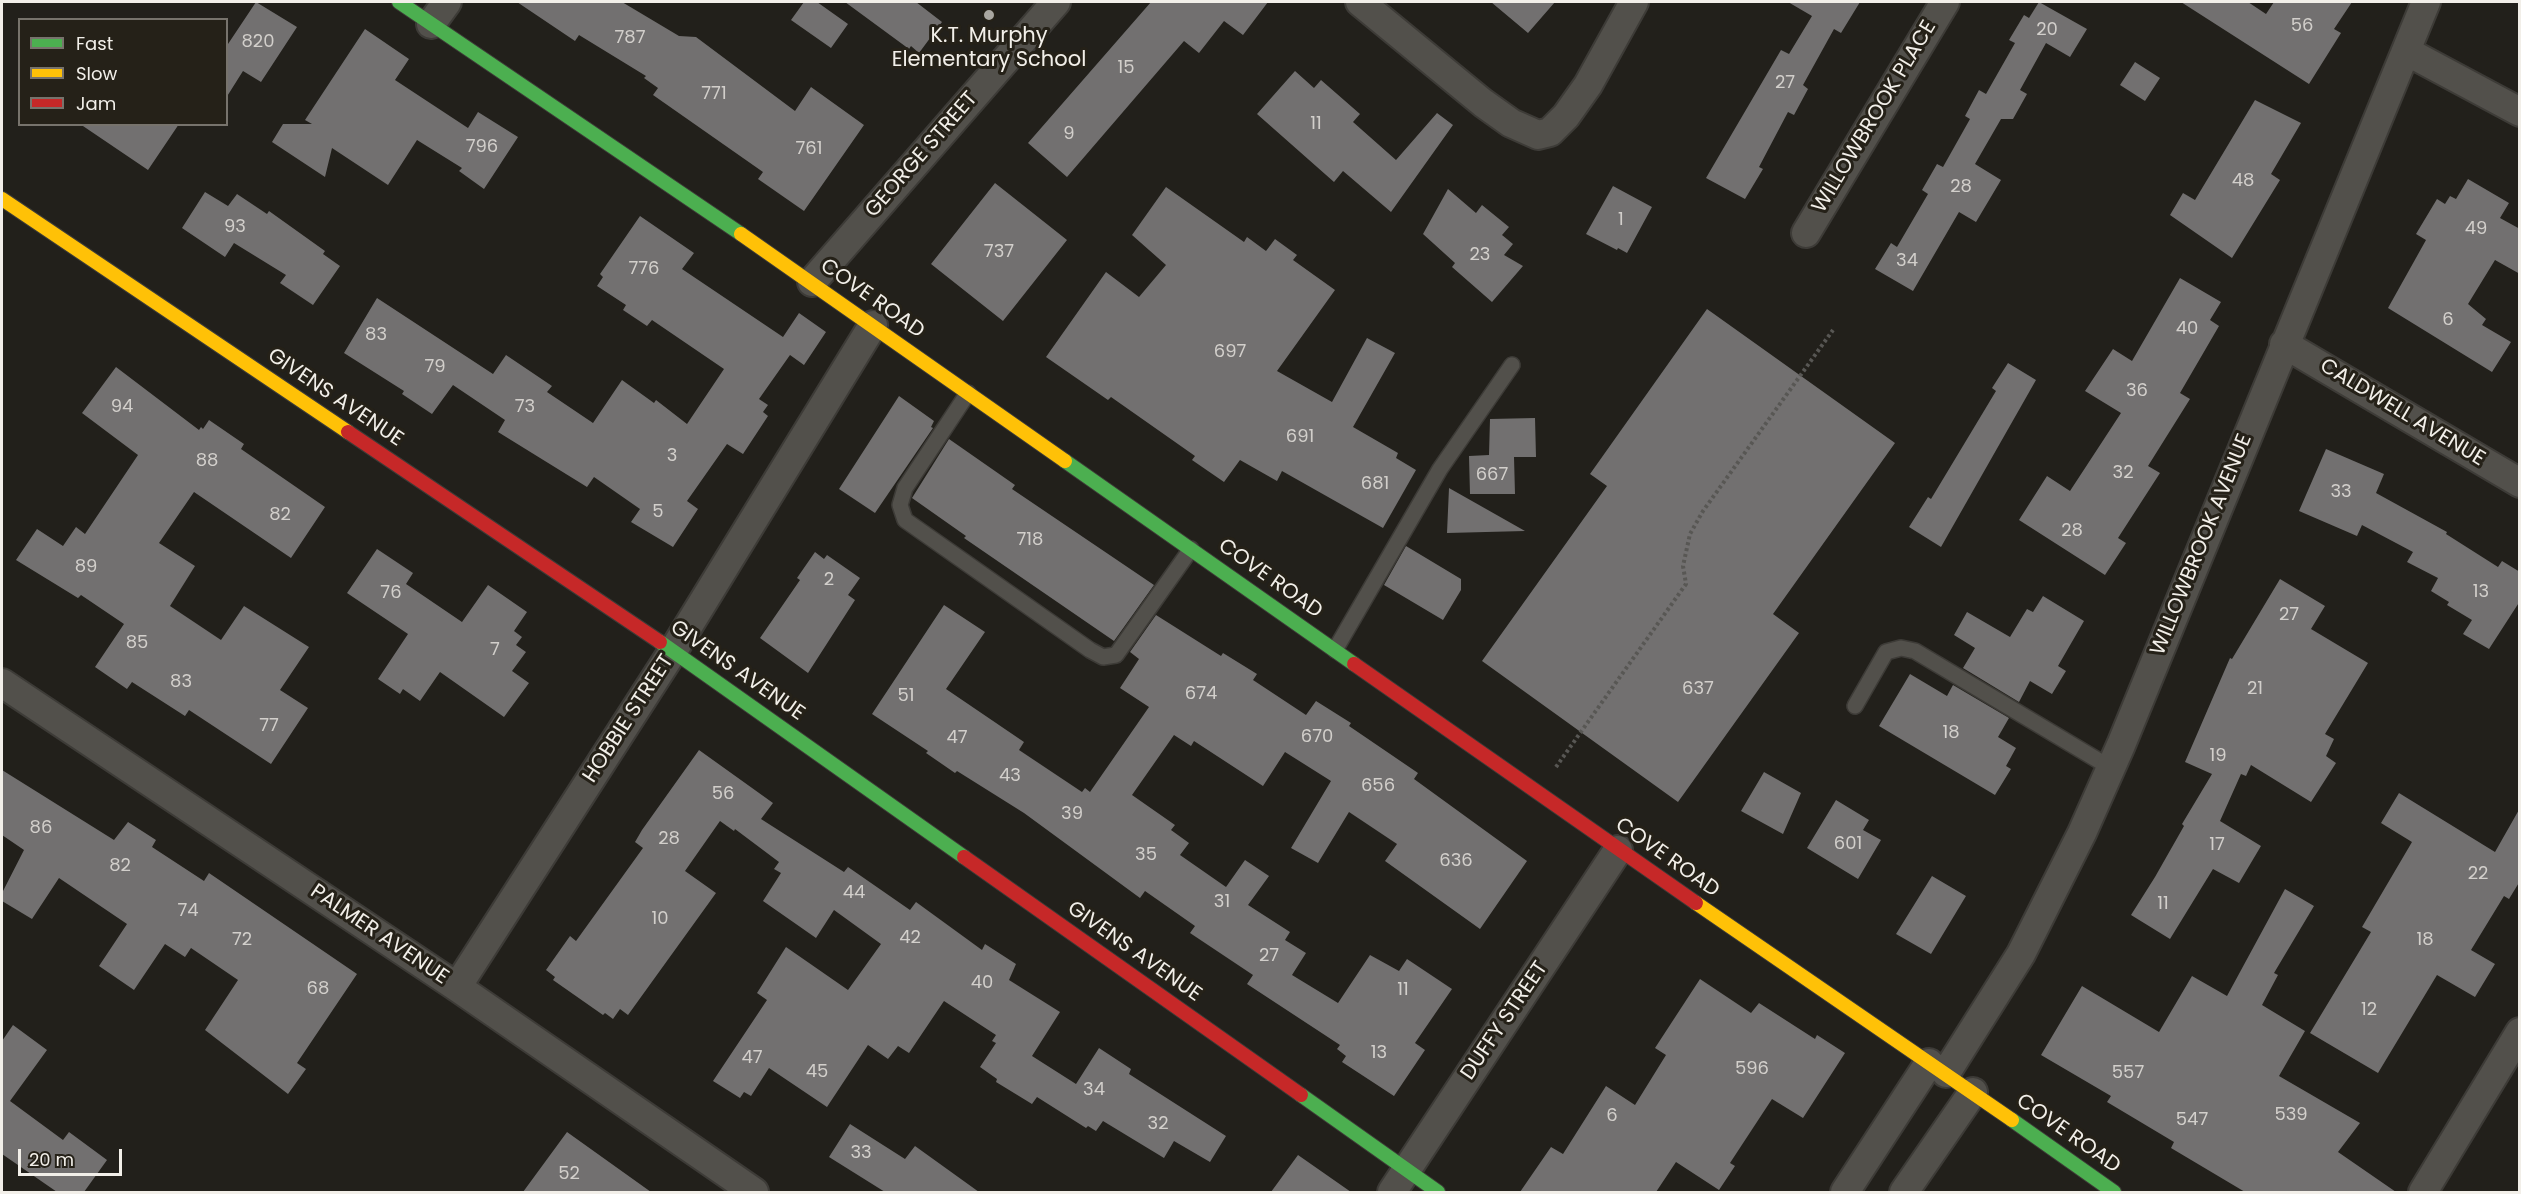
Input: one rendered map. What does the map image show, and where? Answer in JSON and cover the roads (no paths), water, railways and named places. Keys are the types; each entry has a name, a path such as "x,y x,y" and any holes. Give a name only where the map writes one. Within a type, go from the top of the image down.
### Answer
{"main road":[{"name":"COVE ROAD","path":"399,2 439,13 968,393 1618,850 2114,1192"},
{"name":"GIVENS AVENUE","path":"2,199 673,651 1399,1181 1438,1192"}],"street":[{"name":"GEORGE STREET","path":"812,282 1056,2"},
{"path":"1360,2 1511,123 1538,135 1550,132 1566,116 1588,85 1634,2"},
{"name":"WILLOWBROOK PLACE","path":"1806,233 1944,2"},
{"name":"WILLOWBROOK AVENUE","path":"1845,1192 2021,954 2082,833 2426,2"},
{"path":"2406,51 2520,112"},
{"name":"HOBBIE STREET","path":"458,987 673,651 873,326"},
{"name":"CALDWELL AVENUE","path":"2284,344 2520,483"},
{"name":"PALMER AVENUE","path":"2,683 458,987 754,1192"},
{"name":"DUFFY STREET","path":"1399,1181 1618,850"},
{"path":"2423,1192 2520,1032"},
{"path":"1904,1192 1972,1092"}],"lane":[{"path":"1335,650 1440,469 1512,365"},
{"path":"968,393 905,488 900,505 905,520 1089,650 1103,657 1116,655 1191,549"},
{"path":"1855,706 1886,652 1900,648 1916,651 2110,768"}],"place":[{"name":"K.T. Murphy Elementary School","path":"989,15"}]}
